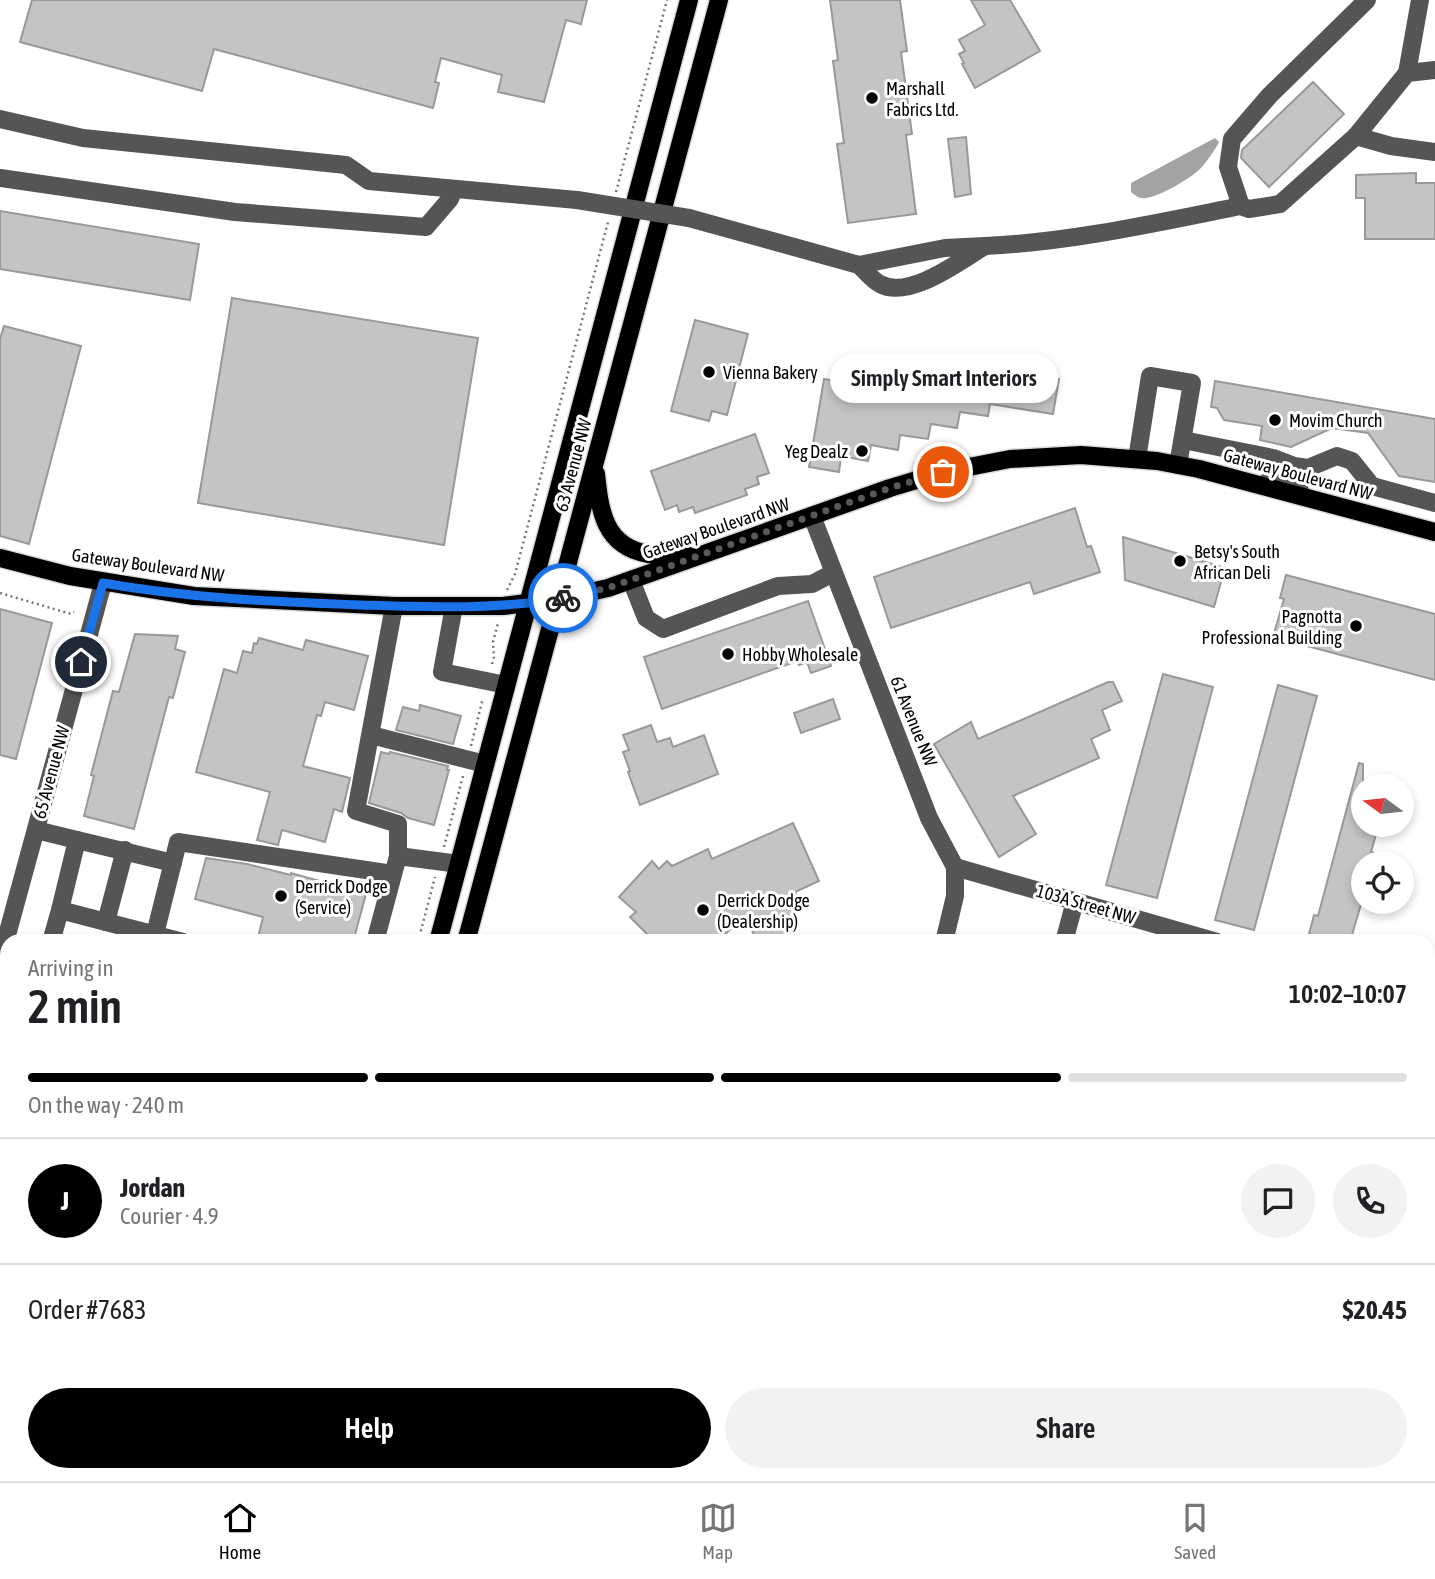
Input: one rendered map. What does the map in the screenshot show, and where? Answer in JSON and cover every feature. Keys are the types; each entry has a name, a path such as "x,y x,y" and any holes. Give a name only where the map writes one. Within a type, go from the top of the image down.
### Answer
{"main road":[{"name":"63 Avenue NW","path":"440,934 689,0"},
{"name":"63 Avenue NW","path":"468,934 719,0"},
{"name":"Gateway Boulevard NW","path":"0,558 103,583 194,596 394,607 503,606 558,599 608,588 916,480 992,461 1081,455 1137,459 1178,466 1263,485 1435,532"},
{"path":"595,464 601,513 615,537 626,545 649,554 701,555"}],"street":[{"path":"1241,206 1228,167 1232,139 1270,95 1367,0"},
{"path":"0,119 83,138 346,165 369,181 576,200 689,218 859,265 945,248 1031,244 1140,227 1241,206 1249,209 1280,204 1356,136 1407,73 1420,0"},
{"path":"1407,73 1435,70"},
{"path":"1356,136 1391,146 1435,152"},
{"path":"0,177 235,212 426,227 450,199 454,190"},
{"path":"859,265 880,285 906,289 943,272 985,246"},
{"path":"1137,459 1150,376 1192,383 1178,466"},
{"path":"1182,440 1273,458 1292,470 1297,478 1301,496"},
{"path":"1263,485 1282,472 1308,468 1337,456 1352,461 1373,486 1435,503"},
{"name":"61 Avenue NW","path":"812,516 929,818 954,867 955,896 946,934"},
{"path":"631,580 646,618 663,629 778,586 812,584 833,573"},
{"name":"65 Avenue NW","path":"7,934 103,583"},
{"path":"454,606 442,672 506,685"},
{"path":"378,934 398,856 398,824 356,811 394,607"},
{"path":"371,735 485,764"},
{"path":"36,831 173,863"},
{"path":"53,934 77,840"},
{"path":"60,910 155,934 178,842 393,874"},
{"path":"106,922 124,850"},
{"path":"398,856 458,864"},
{"name":"103A Street NW","path":"954,867 1178,934"},
{"path":"1066,934 1075,901"}],"path":[{"path":"614,200 667,0"},
{"path":"508,587 515,574 611,213"},
{"path":"0,593 71,614 74,612"},
{"path":"420,934 494,657 493,642 503,606"}],"shaded area":[{"path":"1215,138 1219,142 1207,160 1200,169 1182,182 1146,198 1131,192 1131,183"}],"building":[{"path":"32,0 587,0 581,24 566,20 544,102 498,92 502,75 441,58 435,82 439,83 433,108 214,49 202,91 20,42"},
{"name":"Marshall Fabrics Ltd.","path":"830,0 900,0 907,51 901,52 912,134 906,135 916,214 848,223 837,144 844,143 833,61 838,60"},
{"path":"971,0 1010,0 1040,51 975,88 959,54 965,51 959,40 985,25"},
{"path":"1313,82 1344,114 1269,187 1241,158 1242,150"},
{"path":"966,137 971,194 955,197 948,139"},
{"path":"1416,173 1416,183 1435,183 1435,239 1365,239 1365,198 1356,198 1356,175"},
{"path":"0,211 199,244 190,300 0,269"},
{"path":"232,298 478,338 444,545 198,503"},
{"name":"Vienna Bakery","path":"695,320 748,334 727,415 712,411 709,421 671,411"},
{"path":"4,326 81,346 29,544 0,536 0,339"},
{"path":"968,361 1059,379 1053,414 990,404 988,416 960,412 957,428 931,424 928,439 900,435 898,450 871,445 868,461 841,456 839,472 809,467 824,379 852,384 854,370 937,384 939,370 966,375"},
{"path":"1215,381 1435,419 1435,482 1399,476 1368,433 1332,428 1291,447 1260,440 1262,426 1224,420 1217,408 1211,407"},
{"path":"755,434 769,473 757,477 759,484 745,489 747,495 695,513 693,507 679,512 677,505 665,510 651,471"},
{"path":"1075,508 1087,547 1091,546 1100,572 1034,594 1030,582 891,628 874,577"},
{"path":"1123,537 1225,568 1214,607 1125,580"},
{"name":"Pagnotta Professional Building","path":"1286,575 1435,614 1435,680 1273,637 1284,599 1280,598"},
{"path":"808,601 831,666 811,673 807,662 799,665 797,661 662,709 644,657"},
{"path":"0,609 52,623 16,759 0,755"},
{"path":"135,634 178,636 175,649 185,652 173,698 169,697 134,829 84,816 94,776 91,775 113,691 119,692"},
{"path":"259,638 303,650 306,640 368,656 354,710 325,702 321,716 317,715 303,766 350,778 342,812 334,809 325,842 282,830 278,845 257,840 270,792 196,772 224,669 237,673 243,651 252,653 254,643 257,644"},
{"path":"1163,674 1213,687 1157,898 1106,885"},
{"path":"1113,682 1122,701 1102,710 1110,730 1091,739 1099,758 1013,796 1036,834 999,857 934,744 971,722 978,739"},
{"path":"1278,685 1317,696 1254,930 1215,920"},
{"path":"833,699 840,719 801,733 794,713"},
{"path":"420,705 461,716 453,744 396,730 403,707 419,711"},
{"path":"651,725 657,742 670,738 673,747 704,735 718,774 640,805 623,752 629,750 623,735"},
{"path":"381,752 448,766 434,825 369,803"},
{"path":"1359,763 1363,764 1363,774 1356,774"},
{"path":"1351,793 1351,837 1375,837 1371,851 1351,851 1351,914 1358,914 1352,934 1309,934 1314,915 1318,916"},
{"path":"793,823 819,881 795,892 803,910 788,917 795,934 754,934 749,923 739,927 736,923 726,934 647,934 630,917 636,912 619,897 652,861 659,869 667,861 672,866 708,849 712,859"},
{"name":"Derrick Dodge (Service)","path":"206,858 291,873 366,894 355,934 259,934 263,917 195,899"}],"way so far":[{"path":"563,598 608,588 890,488 943,472"}],"place":[{"name":"Marshall Fabrics Ltd.","path":"872,98"},
{"name":"Vienna Bakery","path":"709,372"},
{"name":"Movim Church","path":"1275,420"},
{"name":"Yeg Dealz","path":"862,451"},
{"name":"Simply Smart Interiors","path":"943,472"},
{"name":"Betsy's South African Deli","path":"1180,561"},
{"name":"Pagnotta Professional Building","path":"1356,626"},
{"name":"Hobby Wholesale","path":"728,654"},
{"name":"Derrick Dodge (Service)","path":"281,896"},
{"name":"Derrick Dodge (Dealership)","path":"703,910"}],"route":[{"path":"81,662 103,583 194,596 394,607 503,606 563,598"}]}
